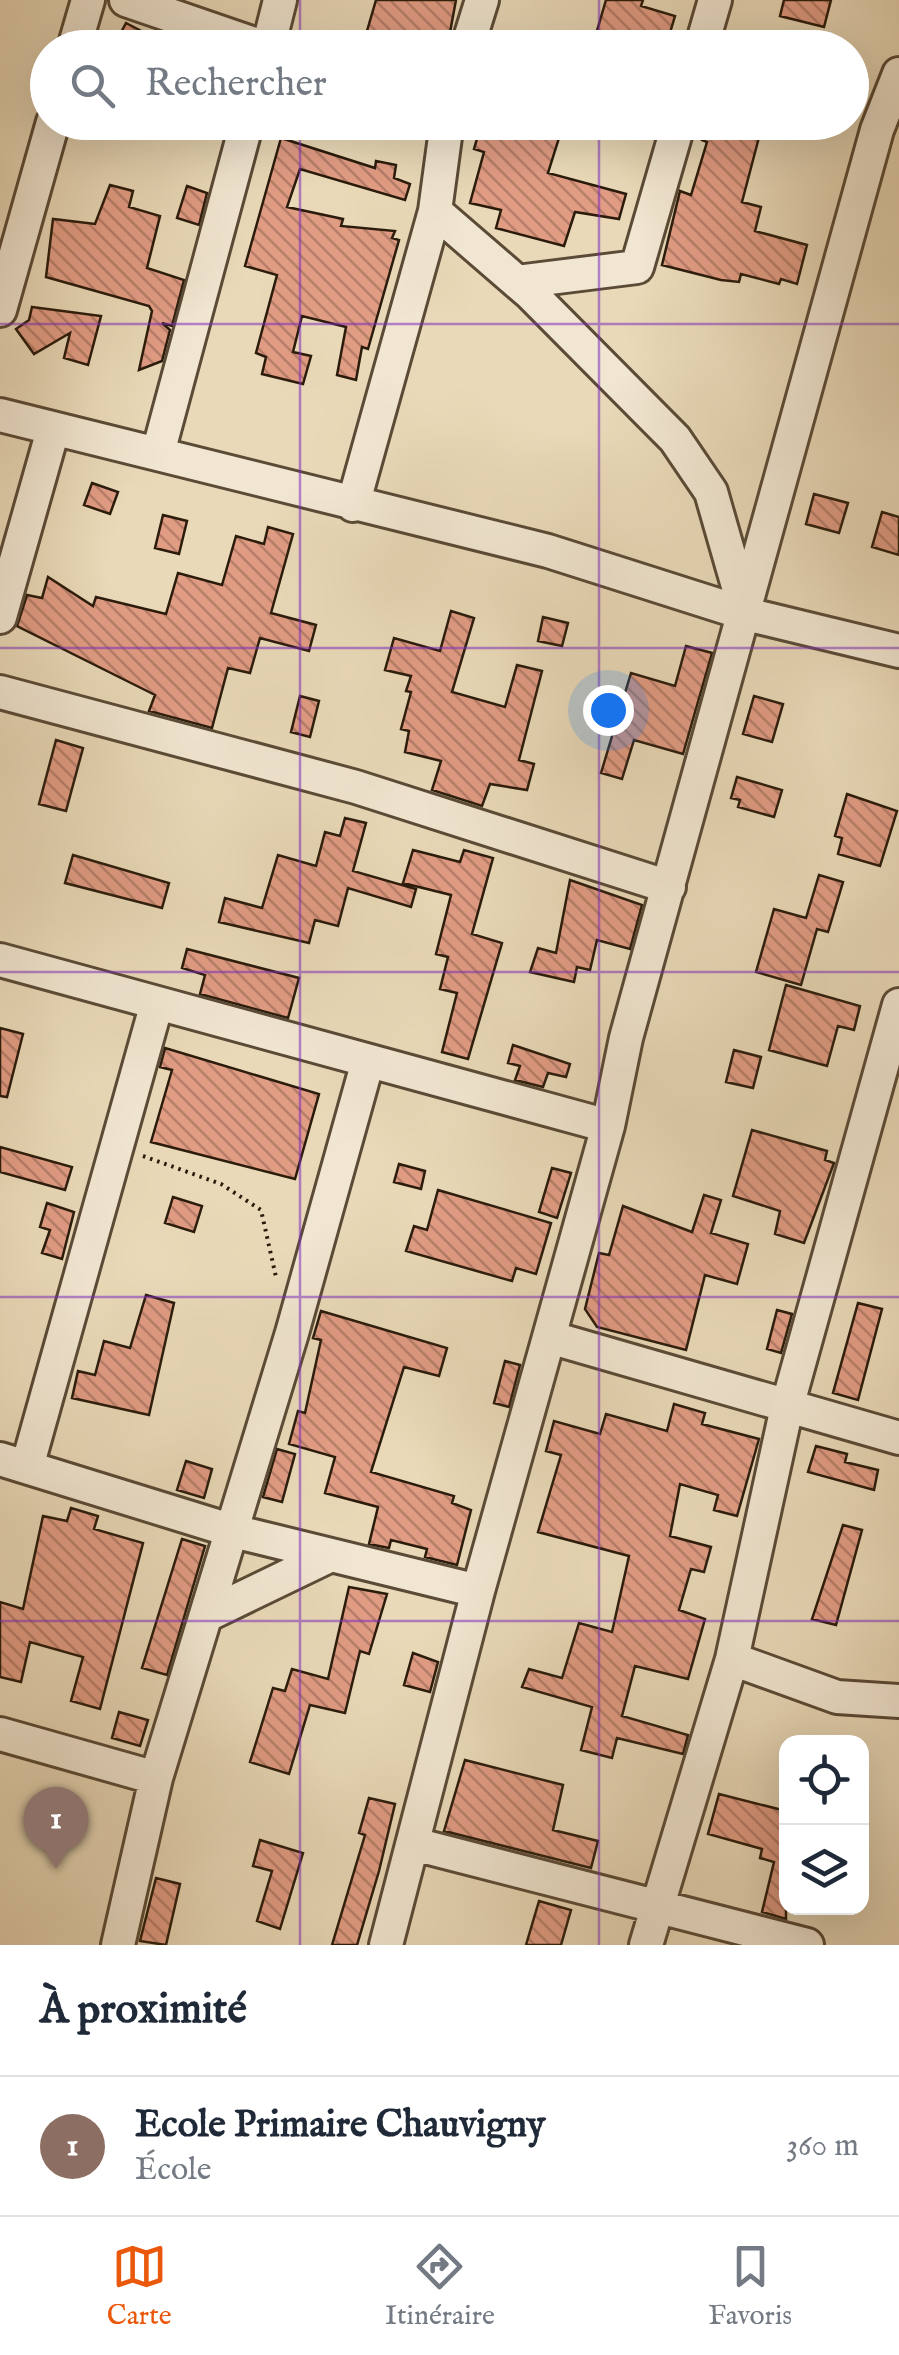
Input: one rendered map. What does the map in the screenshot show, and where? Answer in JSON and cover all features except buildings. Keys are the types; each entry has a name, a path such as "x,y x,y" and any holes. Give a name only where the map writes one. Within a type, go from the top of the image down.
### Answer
{"street":[{"path":"79,30 88,0"},
{"path":"126,0 214,30"},
{"path":"272,30 280,0"},
{"path":"473,30 482,0"},
{"path":"706,30 715,0"},
{"path":"386,1945 478,1591 608,1126 626,1038 877,130 899,74"},
{"path":"0,310 48,140"},
{"path":"158,452 242,140"},
{"path":"353,505 435,211 445,140"},
{"path":"517,282 638,267 674,140"},
{"path":"435,211 517,282 675,439 711,492 746,614"},
{"path":"0,415 548,551 746,614 899,650"},
{"path":"0,617 53,430"},
{"path":"0,692 356,787 669,887"},
{"path":"0,960 608,1126"},
{"path":"157,1004 116,1150 14,1463 233,1532 478,1591"},
{"path":"646,1945 732,1659 787,1407 899,1006"},
{"path":"118,1945 156,1778 233,1532 368,1061"},
{"path":"549,1337 899,1438"},
{"path":"207,1614 332,1555"},
{"path":"732,1659 838,1697 899,1701"},
{"path":"0,1734 156,1778"},
{"path":"414,1844 806,1945"}],"path":[{"path":"116,1150 162,1161 221,1184 262,1210 277,1290"}],"place":[{"name":"Ecole Primaire Chauvigny","path":"56,1869"}]}
